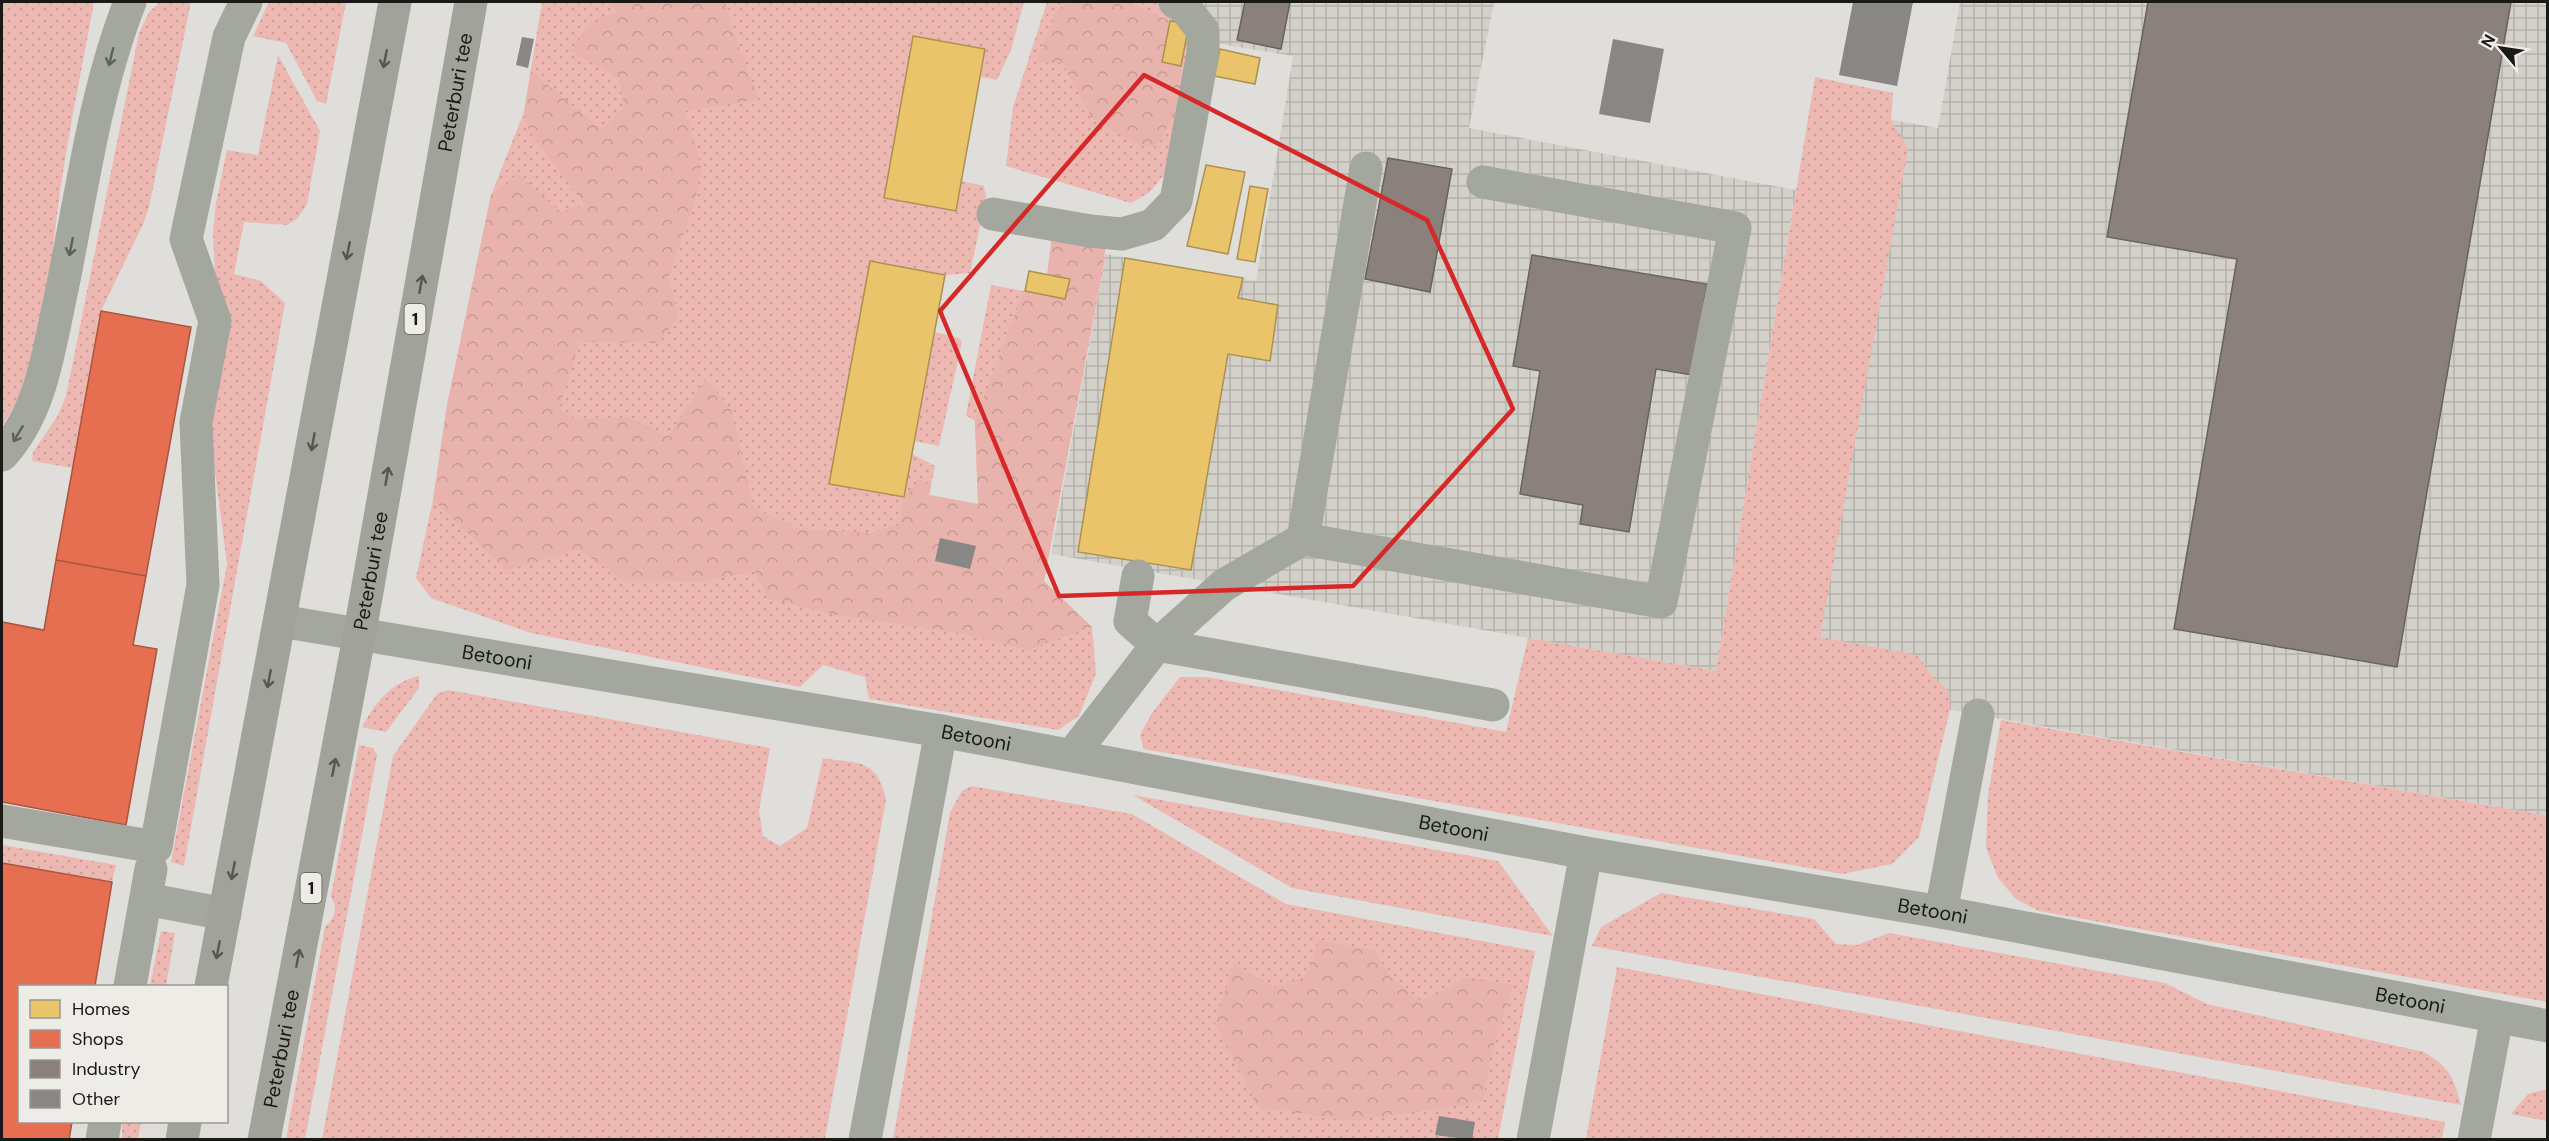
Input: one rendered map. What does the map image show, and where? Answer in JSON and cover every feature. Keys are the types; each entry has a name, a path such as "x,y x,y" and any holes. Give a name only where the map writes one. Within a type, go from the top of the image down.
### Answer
{"highway":[{"path":"211,985 395,2"},
{"name":"Peterburi tee","path":"264,1140 359,637 471,2"},
{"path":"182,1140 185,1123"}],"street":[{"path":"2,455 27,419 38,390 101,94 116,37 130,2"},
{"path":"2,820 156,847 203,585 196,422 215,321 186,239 229,37 246,2"},
{"path":"993,214 1090,231 1122,234 1153,225 1176,201 1203,52 1203,32 1185,8 1175,2"},
{"path":"1303,539 1366,168"},
{"path":"1072,755 1157,645 1224,585 1303,539 1661,602 1735,228 1483,182"},
{"path":"1138,576 1130,621 1157,645 1493,705"},
{"name":"Betooni","path":"280,621 359,637 941,730 1586,853 1941,912 2547,1026"},
{"path":"1941,912 1978,714"},
{"path":"865,1140 941,730"},
{"path":"1533,1140 1586,853"},
{"path":"130,985 149,884 225,914"},
{"path":"2474,1140 2497,1017"},
{"path":"102,1140 105,1123"}],"highlighted area":[{"path":"1144,75 1427,220 1513,409 1353,586 1059,596 940,311"}],"shaded area":[{"path":"2,2 94,2 58,204 46,303 39,336 18,398 2,426"},
{"path":"160,2 191,2 149,207 101,311 73,468 32,461 33,452 57,417 66,396 139,33 149,12"},
{"path":"269,2 346,2 326,104 317,101 286,43 253,36"},
{"path":"542,2 1024,2 1011,50 997,80 981,77 985,49 914,36 884,198 956,211 962,181 984,186 986,198 970,273 945,275 871,261 830,484 904,497 912,454 935,466 929,495 978,504 975,421 966,415 991,285 1065,299 1070,279 1106,254 1044,581 1092,627 1096,673 1079,716 1058,730 869,699 865,677 823,665 800,687 531,633 431,598 416,578 433,500 447,405 491,195 524,112"},
{"path":"1047,2 1161,2 1180,16 1190,51 1172,165 1150,192 1131,203 1006,166 1013,107"},
{"path":"1144,2 1494,2 1469,128 1796,190 1716,671 1051,554 1106,254 1256,281 1293,56 1137,30"},
{"path":"1960,2 2547,2 2547,816 1928,706 1783,683 1880,118 1938,128"},
{"path":"278,55 320,131 307,204 297,219 287,225 244,222 234,274 261,281 285,303 184,866 171,862 227,564 208,418 226,315 215,273 213,234 216,203 227,150 258,155"},
{"path":"1815,77 1893,93 1891,120 1908,148 1820,637 1917,655 1933,677 1949,691 1950,710 1919,837 1892,864 1842,874 1144,749 1140,735 1152,713 1180,677 1207,677 1506,732 1528,638 1716,671"},
{"path":"935,332 959,338 962,342 939,446 915,441"},
{"path":"419,676 419,688 386,732 362,727 378,702 392,688"},
{"path":"448,690 770,748 759,811 763,836 780,846 807,828 823,758 864,765 877,776 886,799 825,1139 322,1139 393,756 437,694"},
{"path":"2001,720 2547,816 2547,1002 2039,911 2016,899 1998,878 1986,848 1988,795"},
{"path":"359,745 373,748 377,755 305,1139 286,1139 325,927 335,913 335,905 331,896"},
{"path":"971,786 1132,814 1286,904 1535,951 1498,1139 893,1140 950,812 962,791"},
{"path":"1133,795 1498,861 1553,936 1292,888"},
{"path":"2,845 116,865 112,882 2,863"},
{"path":"1661,893 1814,919 1836,944 1857,945 1889,933 2165,983 2207,1004 2424,1052 2445,1068 2456,1087 2461,1105 1592,946 1601,927"},
{"path":"161,931 175,933 166,985 150,985"},
{"path":"1617,967 2445,1122 2442,1139 1586,1139"},
{"path":"2547,1089 2547,1121 2511,1114 2528,1094"},
{"path":"122,1123 141,1123 138,1139 122,1139"}],"green space":[{"path":"608,2 725,2 737,43 759,99 685,111 701,166 696,198 669,276 678,316 659,343 580,342 559,409 577,419 630,418 668,436 706,379 731,409 753,507 796,528 869,533 899,525 904,498 919,480 931,485 929,495 978,504 975,421 1019,303 1025,291 1066,299 1070,279 1047,275 1052,235 1107,241 1044,581 1092,627 1028,650 955,632 836,615 767,598 755,571 700,582 623,580 579,550 506,570 433,500 447,405 491,195 518,174 561,212 585,205 529,131 524,112 531,71 602,130 624,107 619,78 571,51 591,22 617,12"},
{"path":"1068,2 1128,2 1170,21 1162,62 1181,66 1175,113 1157,147 1140,146 1092,118 1062,63 1036,62 1058,9"},
{"path":"1319,940 1375,950 1390,977 1421,1001 1467,977 1513,985 1490,1058 1483,1102 1351,1121 1258,1107 1215,1024 1234,964 1275,987 1305,977"}],"building: Homes":[{"path":"1170,21 1189,24 1181,66 1162,62"},
{"path":"913,36 985,49 956,211 884,198"},
{"path":"1220,49 1260,58 1255,84 1214,76"},
{"path":"1206,165 1245,172 1228,254 1187,246"},
{"path":"1250,186 1268,189 1255,262 1237,259"},
{"path":"1125,258 1243,278 1238,298 1278,305 1270,361 1228,354 1191,570 1078,552"},
{"path":"870,261 945,275 904,497 829,484"},
{"path":"1029,271 1070,279 1065,299 1025,291"}],"building: Shops":[{"path":"101,311 191,327 146,576 56,560"},
{"path":"56,560 146,576 133,645 157,649 126,825 2,802 2,622 44,630"},
{"path":"2,863 112,882 95,985 18,985 18,1123 72,1123 69,1140 2,1140"}],"building: Industry":[{"path":"1245,2 1290,2 1281,49 1237,40"},
{"path":"2148,2 2511,2 2397,667 2174,629 2237,259 2107,237"},
{"path":"1388,158 1452,169 1430,292 1365,279"},
{"path":"1532,255 1707,284 1692,375 1656,369 1629,532 1580,524 1583,505 1520,494 1540,371 1513,366"}],"building: Other":[{"path":"1853,2 1913,2 1897,86 1839,75"},
{"path":"522,37 534,39 528,68 516,65"},
{"path":"1613,39 1664,49 1650,123 1599,114"},
{"path":"940,538 976,546 970,569 935,561"},
{"path":"1439,1116 1475,1122 1472,1140 1435,1135"}]}
